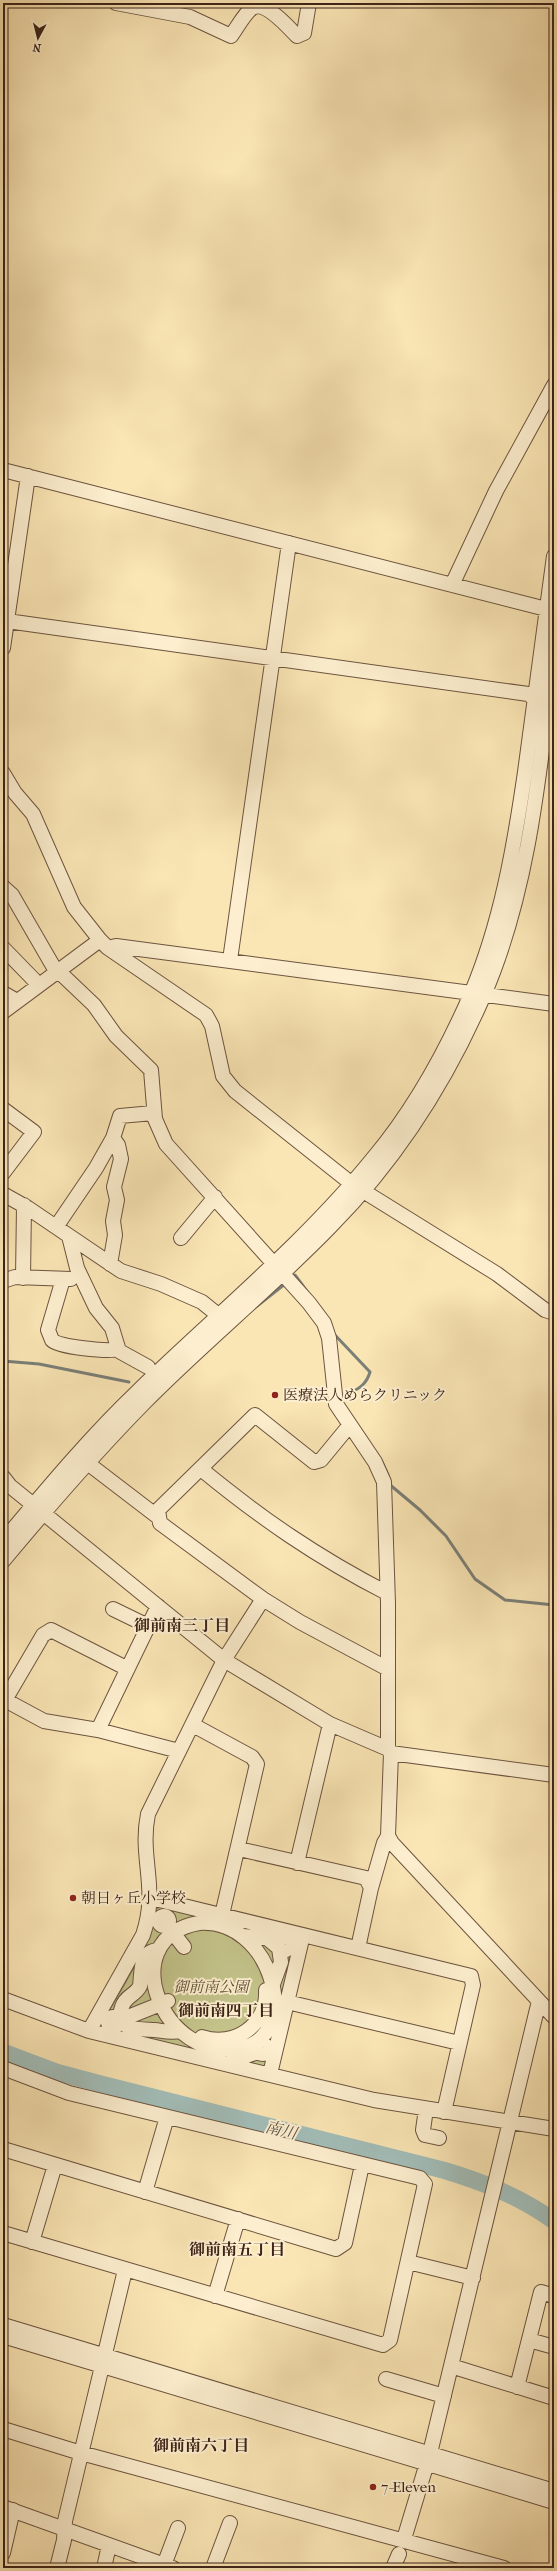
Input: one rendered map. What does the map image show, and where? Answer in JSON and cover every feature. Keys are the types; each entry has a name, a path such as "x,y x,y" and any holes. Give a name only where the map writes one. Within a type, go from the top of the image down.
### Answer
{"street":[{"path":"116,3 190,17 231,36 252,8 259,6 268,9 297,36 304,33 309,3"},
{"path":"452,584 496,491 554,384"},
{"path":"3,470 550,610"},
{"path":"3,648 28,476"},
{"path":"230,960 289,543"},
{"path":"478,994 513,855 550,610 554,556"},
{"path":"7,621 528,694 551,709"},
{"path":"3,1541 38,1509 277,1268 324,1215 358,1187 377,1154 408,1110 478,994 513,911 525,858 551,709 554,652"},
{"path":"3,773 15,793 33,814 74,907 104,944 206,1015 212,1026 223,1076 236,1091 358,1187 498,1274 545,1310 554,1313"},
{"path":"3,887 12,895 29,928 58,971 94,1005 116,1036 151,1070 154,1113 166,1144 309,1303 326,1329 336,1404 383,1476 387,1593 389,1751 388,1836 371,1888 358,1948"},
{"path":"3,1012 58,971 104,944 554,1004"},
{"path":"3,948 39,985"},
{"path":"3,993 17,1001"},
{"path":"3,1109 34,1132 3,1173"},
{"path":"56,1227 96,1168 113,1138 118,1120 122,1115 154,1113"},
{"path":"110,1264 115,1235 113,1224 117,1200 114,1187 121,1159 118,1145 113,1138"},
{"path":"3,1194 24,1205 121,1271 161,1284 202,1302 218,1315"},
{"path":"181,1238 215,1197"},
{"path":"23,1278 24,1205"},
{"path":"69,1236 81,1276 100,1313 112,1328 118,1349 125,1355 148,1367"},
{"path":"3,1561 38,1509 134,1395 218,1315 277,1268"},
{"path":"3,1281 10,1278 63,1279 81,1276"},
{"path":"63,1279 48,1330 52,1340 59,1345 118,1349"},
{"path":"349,1426 321,1460 314,1462 255,1415 158,1510 158,1517 160,1523 263,1599 300,1622 388,1669"},
{"path":"94,1468 158,1517"},
{"path":"201,1469 252,1510 323,1559 387,1593"},
{"path":"3,1477 10,1486 224,1660 330,1724 389,1751 554,1775"},
{"path":"90,2031 143,1935 150,1909 150,1880 145,1843 147,1822 152,1805 224,1660 263,1599"},
{"path":"98,1730 126,1668 158,1606"},
{"path":"113,1609 148,1626"},
{"path":"126,1668 51,1630 43,1634 4,1699 44,1721 98,1730 179,1751"},
{"path":"298,1863 330,1724"},
{"path":"193,1725 252,1757 257,1764 222,1915"},
{"path":"388,1836 392,1843 554,2017"},
{"path":"238,1849 366,1878 371,1888"},
{"path":"150,1898 471,1976 473,1985 444,2112"},
{"path":"165,1920 190,1917 198,1923 218,1926 242,1936 267,1938 286,1946 273,1984 272,2020 258,2041 232,2061"},
{"path":"165,1920 184,1947"},
{"path":"165,1920 154,1975 164,2003 165,2015 185,2030 214,2040 231,2039 258,2041"},
{"path":"268,2071 287,2002 303,1935"},
{"path":"242,1936 257,1950 266,1987 266,1999 260,2016 258,2041 268,2071"},
{"path":"112,2023 123,2004 140,1986 142,1962 152,1951 159,1950"},
{"path":"262,1971 273,1984"},
{"path":"3,1999 90,2031 268,2071 374,2100 554,2129"},
{"path":"404,2539 429,2458 539,2001"},
{"path":"287,2002 459,2043"},
{"path":"112,2023 164,2003"},
{"path":"112,2023 127,2026 136,2031 185,2030"},
{"path":"179,2052 185,2030"},
{"path":"3,2068 69,2093 424,2180 408,2262 390,2340 383,2345 3,2233"},
{"path":"426,2109 423,2130 424,2135 439,2138"},
{"path":"145,2192 167,2117"},
{"path":"3,2149 339,2249 345,2243 362,2165"},
{"path":"32,2242 55,2165"},
{"path":"215,2296 238,2219"},
{"path":"408,2262 473,2278"},
{"path":"57,2568 64,2540 64,2529 102,2360 125,2270"},
{"path":"517,2387 541,2292 554,2296"},
{"path":"3,2325 102,2360 429,2458 554,2491"},
{"path":"3,2336 102,2360"},
{"path":"529,2340 554,2347"},
{"path":"451,2366 554,2398"},
{"path":"386,2379 444,2396"},
{"path":"3,2429 81,2453 404,2539 503,2568"},
{"path":"429,2458 554,2502"},
{"path":"3,2553 8,2508 169,2566 178,2528"},
{"path":"213,2568 230,2523"},
{"path":"104,2568 109,2545"},
{"path":"394,2568 399,2554"}],"green space":[{"name":"御前南公園","path":"160,1907 295,1938 296,1944 265,2069 100,2027 141,1954 153,1923 156,1909"}],"waterway":[{"path":"291,1279 295,1275 309,1294"},
{"path":"257,1306 285,1284"},
{"path":"334,1334 370,1372 365,1382 341,1399 342,1401"},
{"path":"3,1361 39,1364 129,1382"},
{"path":"382,1462 388,1475"},
{"path":"389,1484 420,1510 446,1536 475,1579 505,1600 554,1605"},
{"name":"南川","path":"3,2052 56,2072 97,2083 443,2170 514,2197 528,2204 554,2221"}],"place":[{"name":"医療法人めらクリニック","path":"275,1395"},
{"name":"朝日ヶ丘小学校","path":"73,1898"},
{"name":"7-Eleven","path":"373,2487"}],"district":[{"name":"御前南三丁目","path":"182,1625"},
{"name":"御前南四丁目","path":"226,2010"},
{"name":"御前南五丁目","path":"237,2249"},
{"name":"御前南六丁目","path":"201,2445"}]}
